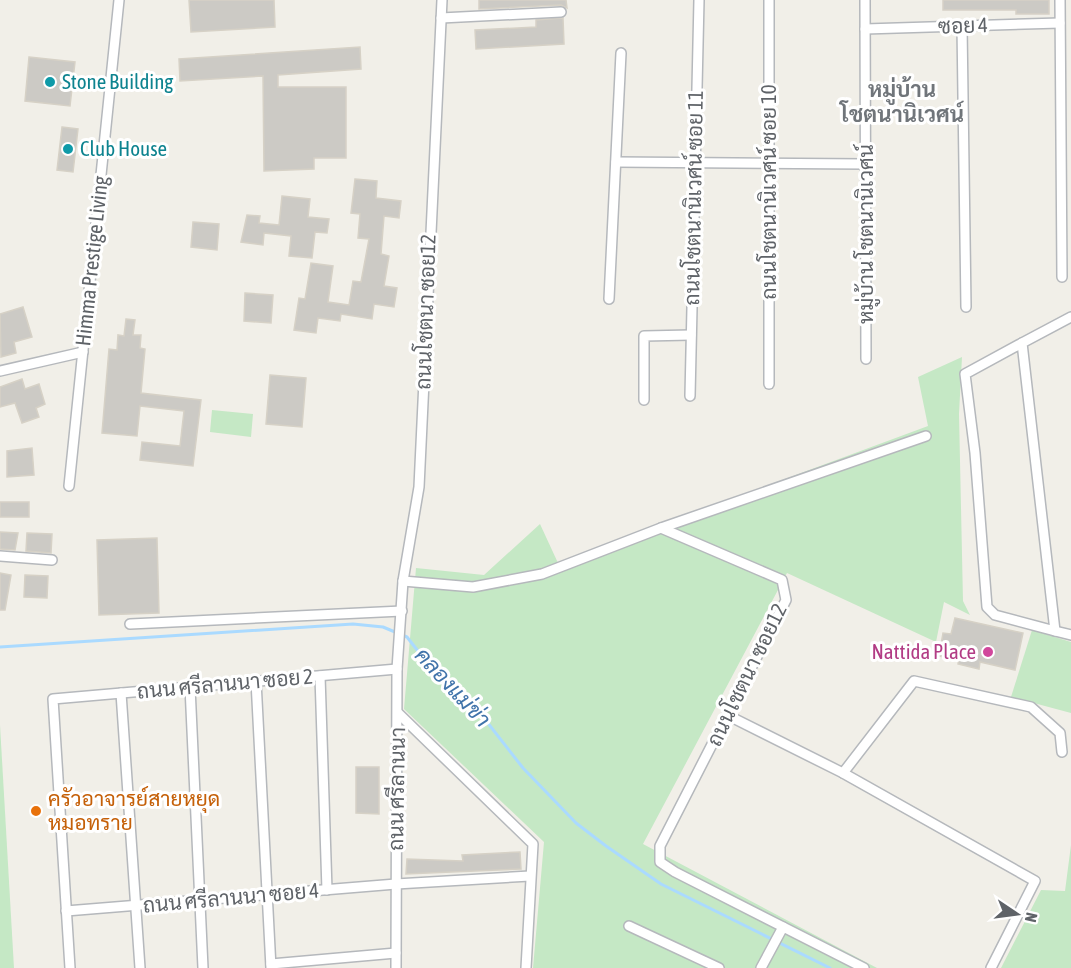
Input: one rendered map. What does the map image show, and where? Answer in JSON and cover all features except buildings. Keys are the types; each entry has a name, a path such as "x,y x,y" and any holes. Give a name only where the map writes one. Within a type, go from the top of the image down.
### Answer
{"street":[{"name":"Himma Prestige Living","path":"69,486 119,0"},
{"name":"ถนนโชตนา ซอย12","path":"402,611 403,581 419,487 442,0"},
{"name":"ถนนโชตนานิเวศน์ ซอย 11","path":"690,396 699,0"},
{"name":"ถนนโชตนานิเวศน์ ซอย 10","path":"769,0 769,384"},
{"name":"หมู่บ้าน โชตนานิเวศน์","path":"865,0 866,359"},
{"path":"1060,0 1062,277"},
{"path":"441,18 561,12"},
{"name":"ซอย 4","path":"865,29 1060,23"},
{"path":"962,26 966,307"},
{"path":"609,298 621,53"},
{"path":"1060,91 1071,91"},
{"path":"615,162 866,164"},
{"path":"1071,317 965,374 975,453 987,607 995,615 1071,635"},
{"path":"644,400 644,336 691,335"},
{"path":"1022,343 1055,631"},
{"path":"0,371 83,352"},
{"path":"403,581 472,587 542,574 661,528 926,436"},
{"name":"ถนนโชตนา ซอย12","path":"661,528 782,580 786,600 729,716 660,846 660,862 781,930 864,968"},
{"path":"0,556 52,560"},
{"path":"130,624 402,611"},
{"name":"ถนน ศรีลานนา","path":"396,968 397,669 402,611"},
{"name":"ถนน ศรีลานนา ซอย 2","path":"66,911 52,699 397,669"},
{"path":"320,676 327,890"},
{"path":"256,681 271,966 396,953"},
{"path":"843,773 914,681 1031,707 1060,733 1062,752"},
{"path":"190,687 198,900 203,968"},
{"path":"121,693 140,968"},
{"path":"398,713 533,844 525,968"},
{"path":"729,716 843,773 1035,881 991,968"},
{"name":"ถนน ศรีลานนา ซอย 4","path":"66,911 396,884 530,876"},
{"path":"66,911 70,968"},
{"path":"629,926 719,968"},
{"path":"761,968 781,930"}],"green space":[{"path":"962,357 959,414 963,601 970,615 944,602 936,642 787,573 643,844 877,968 533,968 544,842 404,709 416,568 484,575 540,524 558,563 928,426 918,377"},
{"path":"212,410 253,414 251,437 210,432"},
{"path":"1032,630 1071,642 1071,713 1011,697"},
{"path":"0,725 14,968 0,968"},
{"path":"1071,845 1071,968 1001,968 1041,890 1065,891"}],"waterway":[{"name":"คลองแม่ข่า","path":"0,647 353,624 383,627 407,637 428,664 487,722 523,768 576,823 606,846 661,884 830,968"}],"place":[{"name":"Stone Building","path":"50,82"},
{"name":"Club House","path":"68,149"},
{"name":"Nattida Place","path":"988,652"},
{"name":"ครัวอาจารย์สายหยุด หมอทราย","path":"36,811"}],"district":[{"name":"หมู่บ้าน โชตนานิเวศน์","path":"902,102"}]}
